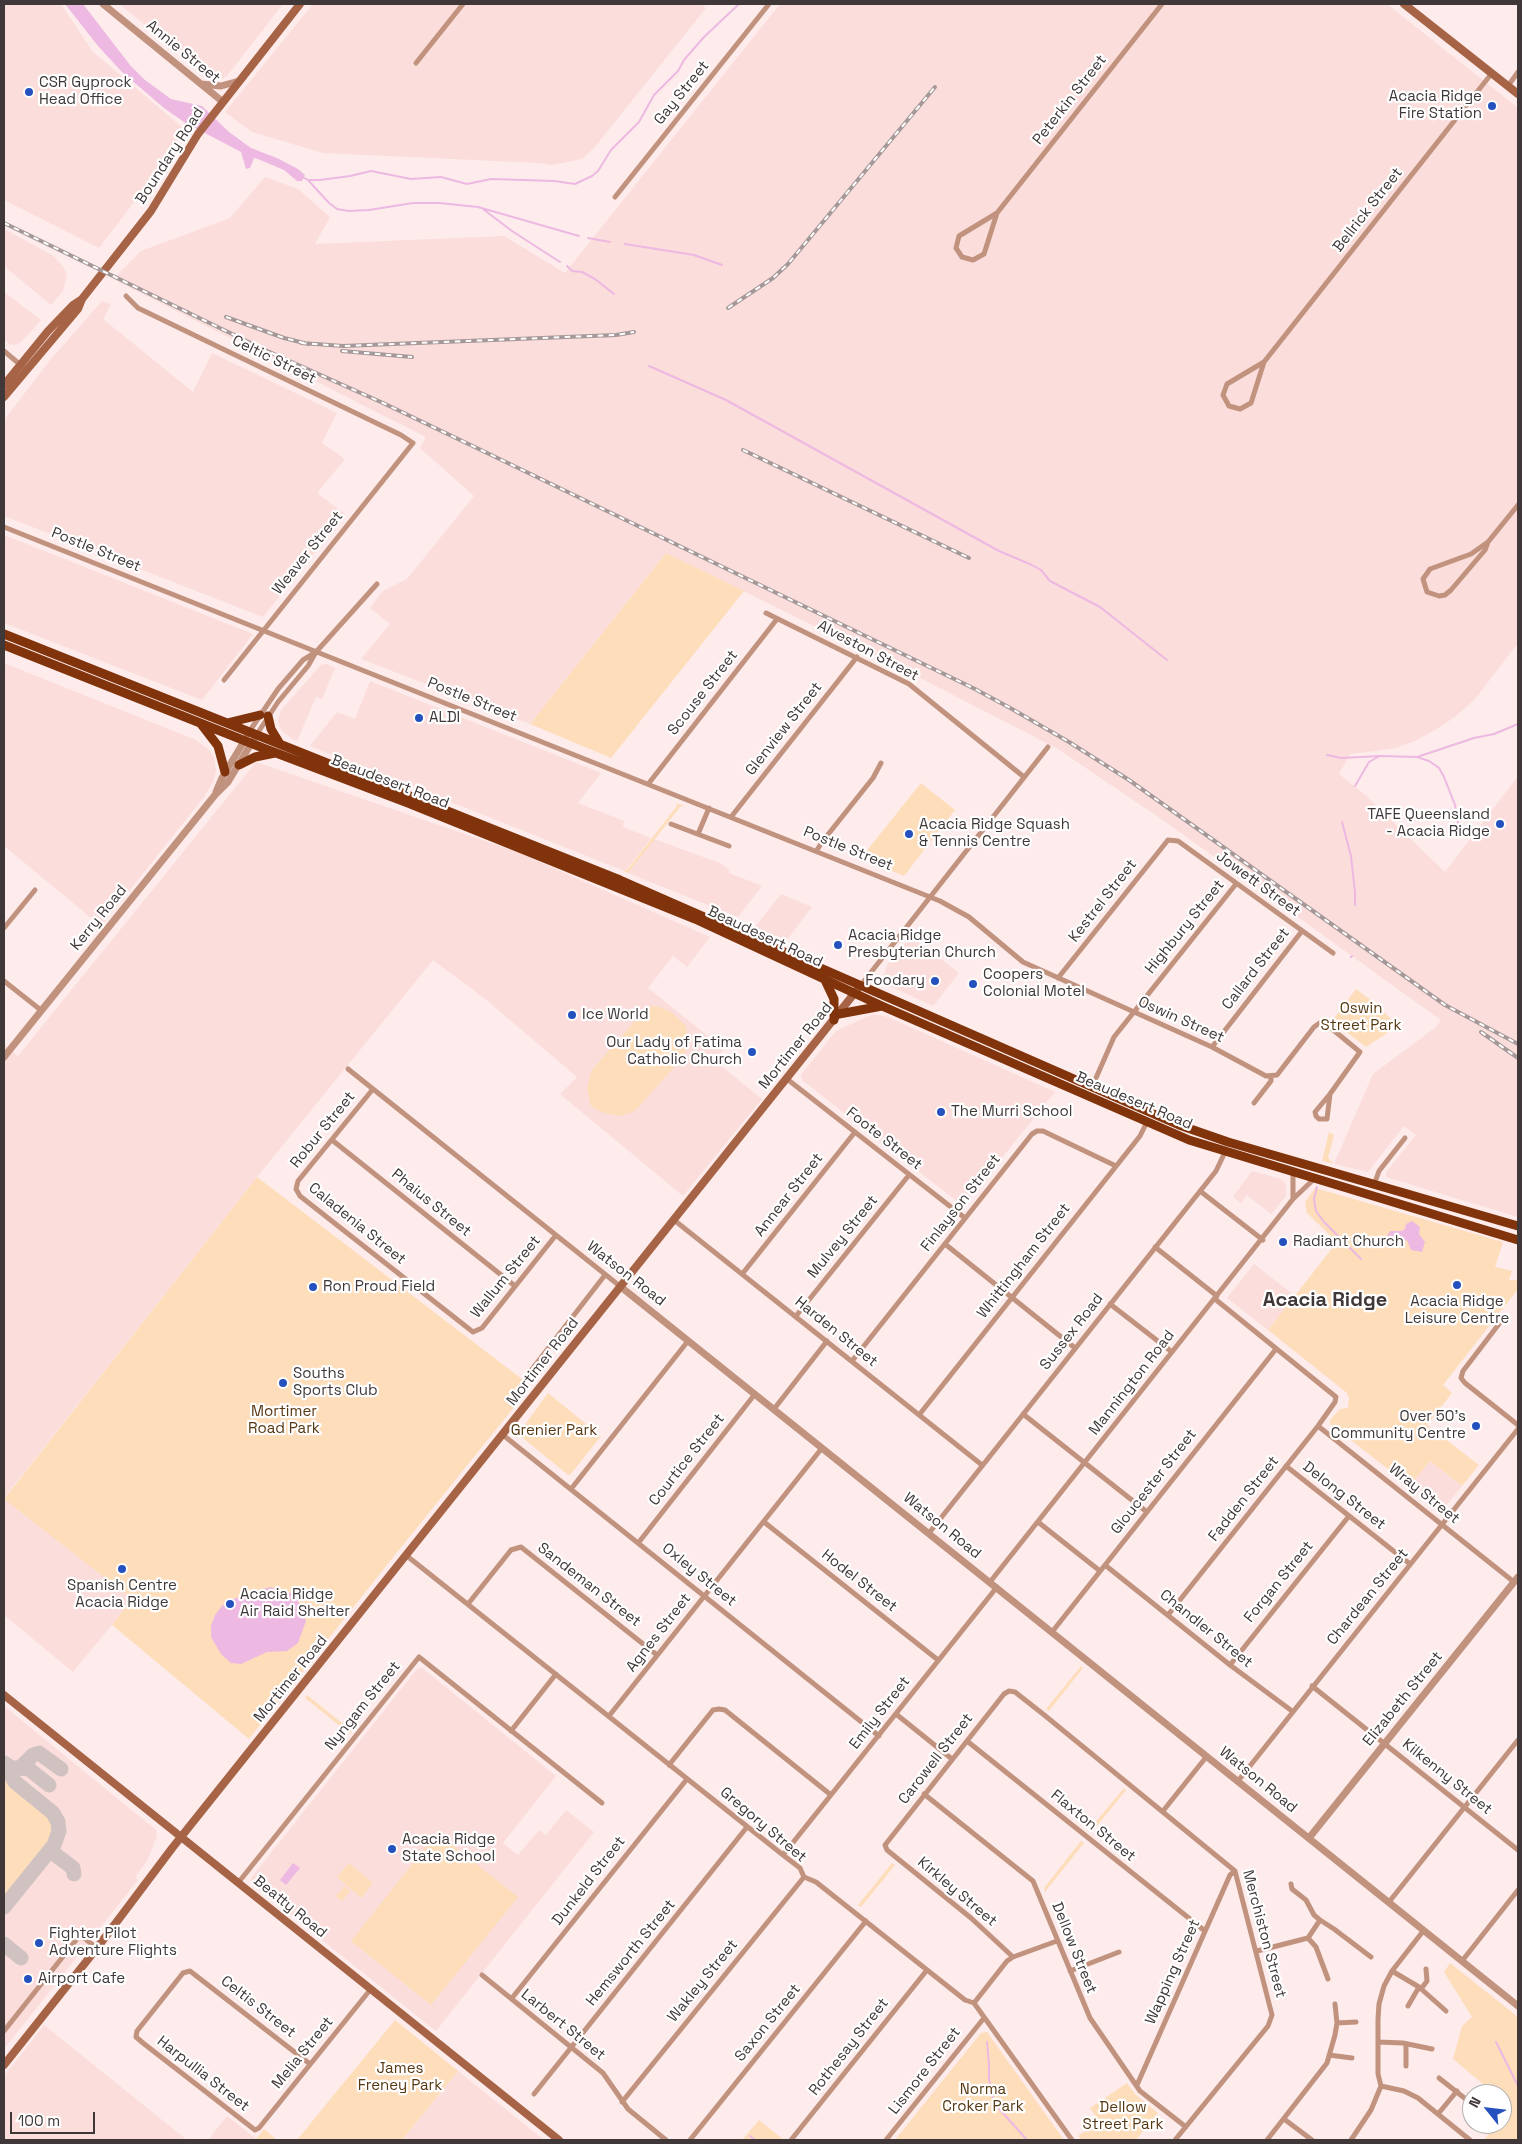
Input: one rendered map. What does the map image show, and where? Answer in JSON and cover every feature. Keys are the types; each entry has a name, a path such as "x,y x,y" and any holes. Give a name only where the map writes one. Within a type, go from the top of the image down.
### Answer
{"highway":[{"name":"Beaudesert Road","path":"4,634 620,880 1179,1125 1228,1142 1518,1226"},
{"name":"Beaudesert Road","path":"4,645 201,724 400,800 695,919 882,1006 1147,1122 1225,1152 1518,1240"},
{"path":"227,723 264,716 280,744"},
{"path":"201,724 218,746 225,772"},
{"path":"239,765 255,756 276,753"},
{"path":"825,980 834,999 836,1017 882,1006"}],"main road":[{"name":"Boundary Road","path":"4,385 24,368 78,309 82,300 158,201 198,134 300,4"},
{"path":"1404,4 1518,94"},
{"name":"Boundary Road","path":"4,397 24,368"},
{"name":"Mortimer Road","path":"4,2065 181,1838 861,985"},
{"name":"Beatty Road","path":"4,1695 558,2140"}],"street":[{"name":"Annie Street","path":"103,4 223,102"},
{"path":"416,63 463,4"},
{"name":"Gay Street","path":"615,197 770,4"},
{"name":"Peterkin Street","path":"997,212 984,254 973,260 962,256 956,248 956,241 959,236 997,212 1162,4"},
{"path":"1508,86 1518,72"},
{"name":"Bellrick Street","path":"1264,362 1252,403 1243,409 1230,406 1223,395 1227,384 1264,362 1492,73"},
{"path":"201,84 222,86 239,82"},
{"name":"Celtic Street","path":"126,296 138,308 401,435 413,443"},
{"path":"4,351 24,368"},
{"name":"Weaver Street","path":"224,680 413,443"},
{"path":"1488,542 1485,550 1448,593 1438,596 1427,592 1423,579 1430,569 1470,554 1488,542 1518,505"},
{"name":"Postle Street","path":"4,527 818,850 930,897"},
{"name":"Kerry Road","path":"253,733 264,716 308,666 316,652 377,584"},
{"name":"Alveston Street","path":"766,613 909,684 1024,777"},
{"name":"Scouse Street","path":"649,783 777,619"},
{"name":"Kerry Road","path":"4,1057 215,795 228,782 239,765 248,742 278,689 303,660 316,652"},
{"name":"Glenview Street","path":"731,817 857,658"},
{"name":"Kerry Road","path":"215,795 225,772 248,742"},
{"name":"Mortimer Road","path":"861,985 1048,747"},
{"path":"818,850 822,842 873,778 881,762"},
{"path":"698,834 709,808"},
{"path":"671,824 729,846"},
{"name":"Jowett Street","path":"1168,840 1178,841 1333,953"},
{"name":"Kestrel Street","path":"1058,978 1168,840"},
{"name":"Highbury Street","path":"1092,1088 1114,1037 1236,884"},
{"path":"4,928 35,890"},
{"name":"Oswin Street","path":"930,897 969,918 1023,962 1212,1047 1266,1076 1271,1076"},
{"name":"Callard Street","path":"1212,1047 1302,931"},
{"path":"4,981 42,1011"},
{"path":"1254,1103 1271,1081 1271,1076 1277,1075 1314,1027 1321,1022 1360,1052 1315,1112 1319,1119 1327,1118 1330,1094"},
{"name":"Watson Road","path":"348,1070 997,1587 1518,2006"},
{"name":"Foote Street","path":"787,1079 965,1218"},
{"name":"Robur Street","path":"296,1189 298,1181 372,1089"},
{"name":"Whittingham Street","path":"919,1415 1140,1136 1147,1122"},
{"name":"Finlayson Street","path":"852,1361 1032,1134 1037,1131 1043,1131 1116,1166"},
{"name":"Annear Street","path":"743,1273 855,1132"},
{"path":"1374,1185 1379,1171 1404,1138"},
{"name":"Phaius Street","path":"332,1140 515,1286"},
{"name":"Sussex Road","path":"928,1533 1200,1191 1219,1166 1228,1142"},
{"path":"1293,1172 1293,1199"},
{"name":"Mulvey Street","path":"796,1316 909,1174"},
{"name":"Mannington Road","path":"990,1582 1263,1240 1293,1199 1315,1178"},
{"name":"Caladenia Street","path":"296,1189 300,1196 469,1330 475,1332"},
{"path":"1200,1191 1263,1240"},
{"name":"Harden Street","path":"674,1220 982,1465"},
{"name":"Wallum Street","path":"475,1332 482,1328 556,1236"},
{"path":"945,1244 1075,1348"},
{"path":"1155,1247 1276,1349"},
{"name":"Mortimer Road","path":"526,1378 605,1275"},
{"path":"1110,1304 1172,1352"},
{"path":"1502,1320 1463,1371 1461,1378 1518,1427"},
{"path":"571,1489 688,1341"},
{"path":"774,1409 827,1342"},
{"name":"Fadden Street","path":"1168,1615 1335,1402 1336,1397 1276,1349"},
{"name":"Gloucester Street","path":"1052,1632 1276,1349"},
{"name":"Courtice Street","path":"639,1542 755,1394"},
{"path":"1023,1414 1147,1512"},
{"name":"Wray Street","path":"1318,1426 1442,1524 1516,1579"},
{"name":"Chardean Street","path":"1238,1781 1518,1427"},
{"name":"Oxley Street","path":"503,1435 879,1736"},
{"name":"Agnes Street","path":"608,1716 822,1448"},
{"name":"Delong Street","path":"1286,1466 1410,1564"},
{"name":"Forgan Street","path":"1230,1665 1348,1516"},
{"name":"Hodel Street","path":"764,1522 938,1660"},
{"path":"1038,1522 1100,1571"},
{"name":"Sandeman Street","path":"468,1604 511,1550 521,1547 656,1655"},
{"name":"Gregory Street","path":"407,1556 800,1868 804,1877 816,1882 965,2000 974,2003 1072,2140"},
{"name":"Chandler Street","path":"1105,1565 1230,1665 1292,1711"},
{"name":"Elizabeth Street","path":"1309,1838 1516,1579"},
{"name":"Emily Street","path":"783,1855 997,1587"},
{"name":"Nyngam Street","path":"238,1883 418,1657 602,1803"},
{"path":"511,1731 556,1674"},
{"name":"Kilkenny Street","path":"1312,1686 1518,1850"},
{"name":"Carowell Street","path":"885,1846 924,1794 1008,1691"},
{"name":"Merchiston Street","path":"1008,1691 1015,1692 1235,1870 1272,2015 1268,2026 1175,2140"},
{"path":"669,1764 713,1710 719,1708 725,1710 831,1795"},
{"path":"896,1714 952,1759"},
{"path":"1389,1902 1518,1740"},
{"name":"Flaxton Street","path":"967,1741 1205,1931"},
{"path":"1163,1811 1207,1756"},
{"name":"Dunkeld Street","path":"512,1998 687,1778"},
{"name":"Dellow Street","path":"924,1794 1032,1881 1090,2018 1140,2091 1186,2127"},
{"name":"Hemsworth Street","path":"534,2094 747,1827"},
{"name":"Kirkley Street","path":"885,1846 887,1850 971,1918 1014,1957"},
{"name":"Wapping Street","path":"1137,2085 1230,1875 1235,1870"},
{"name":"Wakley Street","path":"622,2102 804,1877"},
{"path":"1291,1884 1292,1889 1306,1900 1314,1915 1371,1957"},
{"path":"1462,1961 1516,1897 1518,1890"},
{"path":"1257,1951 1308,1938 1320,1920"},
{"name":"Saxon Street","path":"690,2140 866,1921"},
{"path":"1350,2140 1371,2110 1381,2086 1378,2074 1379,2004 1384,1986 1392,1971 1424,1930"},
{"path":"4,2031 80,1935 97,1948"},
{"path":"1308,1938 1316,1947 1328,1979"},
{"path":"974,2003 1007,1962 1014,1957 1057,1941"},
{"path":"1070,1971 1119,1952"},
{"path":"1408,2006 1427,1981 1426,1969"},
{"name":"Rothesay Street","path":"791,2140 927,1970"},
{"name":"Harpullia Street","path":"190,1971 183,1973 137,2031 136,2036 255,2130"},
{"name":"Celtis Street","path":"190,1971 310,2064"},
{"path":"1392,1971 1420,1988 1446,2011"},
{"name":"Larbert Street","path":"482,1975 603,2073 628,2109 666,2140"},
{"name":"Melia Street","path":"255,2130 259,2128 370,1990"},
{"path":"1267,2140 1318,2077 1327,2063 1337,2022 1335,2004"},
{"name":"Lismore Street","path":"886,2140 984,2018"},
{"path":"1337,2022 1356,2022"},
{"path":"1378,2042 1406,2044 1432,2049"},
{"path":"1406,2044 1406,2066"},
{"path":"1330,2055 1352,2058"},
{"path":"1439,2078 1462,2096"},
{"path":"1381,2086 1404,2091 1438,2114 1470,2140"},
{"path":"1438,2114 1457,2092"},
{"path":"1284,2119 1312,2140"}],"shaded area":[{"path":"4,4 61,4 93,52 182,127 172,152 99,248 4,200"},
{"path":"65,4 83,4 130,65 145,80 171,99 202,106 229,132 251,148 298,169 305,175 302,181 297,181 284,170 254,158 250,168 246,169 241,152 184,122 164,108 122,72 98,46"},
{"path":"119,4 283,4 227,76 220,80 213,79"},
{"path":"313,4 701,4 706,8 594,148 582,159 552,165 323,153 252,132 225,112"},
{"path":"780,4 1387,4 1518,108 1518,643 1475,699 1456,716 1413,742 1392,749 1350,754 1339,774 1364,794 1445,872 1518,776 1518,1217 1386,1177 1386,1172 1416,1135 1404,1126 1368,1172 1334,1164 1373,1074 1436,1027 1441,1020 1170,825 1058,749 924,680 666,553 530,724 361,659 390,624 370,608 383,591 407,579 474,496 420,448 426,437 113,279 141,251 230,218 265,177 298,189 330,217 315,244 504,236 565,273"},
{"path":"4,229 52,255 62,265 67,274 63,291 51,305 4,266"},
{"path":"4,292 41,320 17,345 10,344 4,340"},
{"path":"102,301 111,304 103,319 193,392 212,353 337,413 322,443 345,459 317,493 345,514 263,617 4,516 4,420 51,359"},
{"path":"4,535 253,634 202,700 4,623"},
{"path":"4,663 196,740 209,750 214,757 216,771 213,782 204,797 101,926 4,846"},
{"path":"327,664 335,668 322,699 316,697 297,741 292,739 281,730 278,721 281,710 321,665"},
{"path":"370,681 601,773 578,803 624,821 623,827 651,838 626,870 622,870 310,746 337,712 355,719"},
{"path":"256,762 517,852 710,937 687,967 673,956 648,988 724,1049 715,1061 762,1099 683,1196 560,1094 577,1077 484,998 433,960 257,1177 4,1498 4,1044 18,1056"},
{"path":"654,839 720,863 730,870 729,873 762,886 738,917 628,873"},
{"path":"781,894 812,907 786,941 755,927"},
{"path":"911,936 959,973 933,1006 885,984 883,979 887,965"},
{"name":"The Murri School","path":"873,1014 888,1017 1055,1092 963,1206 802,1080 801,1075 836,1031"},
{"path":"1252,1171 1281,1179 1286,1184 1286,1196 1271,1214 1247,1195 1241,1203 1233,1197"},
{"path":"1412,1221 1420,1227 1419,1234 1425,1242 1422,1252 1411,1250 1407,1240 1393,1244 1386,1238 1390,1231 1402,1231 1405,1229 1406,1224"},
{"path":"1254,1264 1295,1296 1268,1330 1227,1298"},
{"path":"1430,1461 1462,1486 1441,1512 1410,1486"},
{"path":"4,1498 133,1599 73,1672 4,1615"},
{"path":"271,1587 296,1596 306,1621 298,1643 287,1651 267,1652 241,1664 231,1663 221,1654 211,1637 211,1626 215,1615 228,1601"},
{"name":"Acacia Ridge State School","path":"422,1668 556,1776 503,1843 518,1855 539,1830 546,1835 566,1810 594,1832 436,2031 251,1883 251,1878 417,1669"},
{"path":"4,1706 156,1830 157,1836 147,1861 135,1877 138,1880 4,2049"},
{"path":"293,1863 300,1868 286,1885 280,1880"},
{"path":"44,2025 187,2140 4,2140 4,2076"},
{"path":"458,2071 544,2140 402,2140"},
{"path":"227,2116 258,2140 208,2140"}],"green space":[{"path":"666,553 744,591 611,758 530,724"},
{"name":"Acacia Ridge Squash & Tennis Centre","path":"921,783 955,810 904,876 861,858"},
{"path":"676,803 684,806 680,807 628,873 622,870 627,870 677,806"},
{"name":"Oswin Street Park","path":"1356,989 1377,1005 1394,1022 1393,1029 1366,1047 1332,1021"},
{"path":"656,1006 670,1011 686,1026 688,1041 684,1056 635,1111 621,1116 604,1113 594,1108 590,1104 587,1088 592,1070 647,1007"},
{"path":"1329,1132 1334,1135 1328,1158 1334,1164 1322,1161"},
{"name":"Mortimer Road Park","path":"257,1177 531,1386 249,1739 112,1625 132,1599 4,1499"},
{"path":"1315,1188 1503,1242 1495,1267 1512,1271 1509,1280 1518,1280 1518,1289 1443,1385 1452,1393 1427,1425 1479,1465 1462,1486 1430,1461 1410,1486 1330,1424 1330,1420 1340,1409 1348,1408 1349,1398 1347,1393 1268,1330 1337,1242 1307,1213 1305,1202"},
{"name":"Grenier Park","path":"548,1393 601,1436 570,1475 518,1434"},
{"path":"1081,1666 1083,1668 1049,1711 1046,1709"},
{"path":"307,1695 352,1731 350,1734 305,1698"},
{"path":"4,1772 17,1790 50,1816 55,1830 52,1841 4,1901"},
{"path":"1124,1788 1126,1790 1092,1832 1089,1830"},
{"path":"437,1833 518,1897 431,2005 351,1941"},
{"path":"1081,1841 1084,1843 1045,1892 1044,1888"},
{"path":"349,1863 373,1883 361,1898 337,1877"},
{"path":"892,1863 895,1865 861,1907 858,1905"},
{"path":"345,1886 350,1891 342,1901 336,1896"},
{"path":"1450,1963 1518,2017 1518,2140 1484,2140 1489,2134 1512,2134 1512,2084 1483,2084 1453,2059 1462,2026 1472,2017 1444,1972"},
{"name":"James Freney Park","path":"395,2020 458,2071 402,2140 297,2140"},
{"name":"Norma Croker Park","path":"987,2032 1064,2140 895,2140 981,2033"},
{"name":"Dellow Street Park","path":"1127,2083 1135,2094 1158,2113 1136,2140 1081,2140 1078,2136 1099,2121 1090,2108"},
{"path":"759,2120 784,2140 742,2140"},
{"path":"264,2129 277,2140 256,2139"}],"waterway":[{"path":"301,176 308,180 320,180 371,171 411,179 441,177 467,184 491,179 554,181 575,184 598,171 611,150 639,122 654,95 678,71 684,60 704,37 739,4"},
{"path":"308,180 337,209 349,211 369,210 413,203 439,203 478,207 579,236"},
{"path":"483,209 512,231 560,262"},
{"path":"588,238 610,242"},
{"path":"625,244 694,255 722,265"},
{"path":"567,266 572,271 582,272 595,279 614,294"},
{"path":"649,366 726,400 999,551 1041,570 1050,581 1100,607 1167,660"},
{"path":"1327,755 1341,758 1417,757 1474,738 1494,734 1518,724"},
{"path":"1355,786 1369,762 1378,757"},
{"path":"1417,757 1429,761 1439,768 1444,777 1455,805 1460,835"},
{"path":"1342,822 1351,856 1355,905"},
{"path":"1317,1187 1314,1199 1316,1211 1324,1222 1361,1259"},
{"path":"987,2042 989,2079 994,2103 1027,2140"},
{"path":"1496,2042 1518,2086"},
{"path":"750,2136 755,2140"}],"taxiway":[{"path":"4,1763 12,1768 20,1768 33,1755 39,1753 61,1769"},
{"path":"4,1765 15,1782 53,1813 58,1822 59,1831 54,1845 4,1907"},
{"path":"20,1768 29,1769 49,1785"},
{"path":"48,1852 52,1852 73,1868 74,1874"},
{"path":"4,1944 21,1958"}],"railway":[{"path":"728,308 773,278 788,264 935,87"},
{"path":"4,223 265,350 383,403 483,451 975,689 1012,709 1129,780 1445,1005 1518,1044"},
{"path":"226,317 284,338 308,344"},
{"path":"301,343 343,346 616,335 634,332"},
{"path":"342,351 412,357"},
{"path":"743,450 969,558"},
{"path":"1481,1032 1518,1058"}],"place":[{"name":"CSR Gyprock Head Office","path":"29,92"},
{"name":"Acacia Ridge Fire Station","path":"1492,106"},
{"name":"ALDI","path":"419,718"},
{"name":"TAFE Queensland - Acacia Ridge","path":"1500,824"},
{"name":"Acacia Ridge Squash & Tennis Centre","path":"909,834"},
{"name":"Acacia Ridge Presbyterian Church","path":"838,945"},
{"name":"Foodary","path":"935,981"},
{"name":"Coopers Colonial Motel","path":"973,984"},
{"name":"Ice World","path":"572,1015"},
{"name":"Our Lady of Fatima Catholic Church","path":"752,1052"},
{"name":"The Murri School","path":"941,1112"},
{"name":"Radiant Church","path":"1283,1242"},
{"name":"Acacia Ridge Leisure Centre","path":"1457,1285"},
{"name":"Ron Proud Field","path":"313,1287"},
{"name":"Souths Sports Club","path":"283,1383"},
{"name":"Over 50's Community Centre","path":"1476,1426"},
{"name":"Spanish Centre Acacia Ridge","path":"122,1569"},
{"name":"Acacia Ridge Air Raid Shelter","path":"230,1604"},
{"name":"Acacia Ridge State School","path":"392,1849"},
{"name":"Fighter Pilot Adventure Flights","path":"39,1943"},
{"name":"Airport Cafe","path":"28,1979"}],"district":[{"name":"Acacia Ridge","path":"1325,1301"}]}
